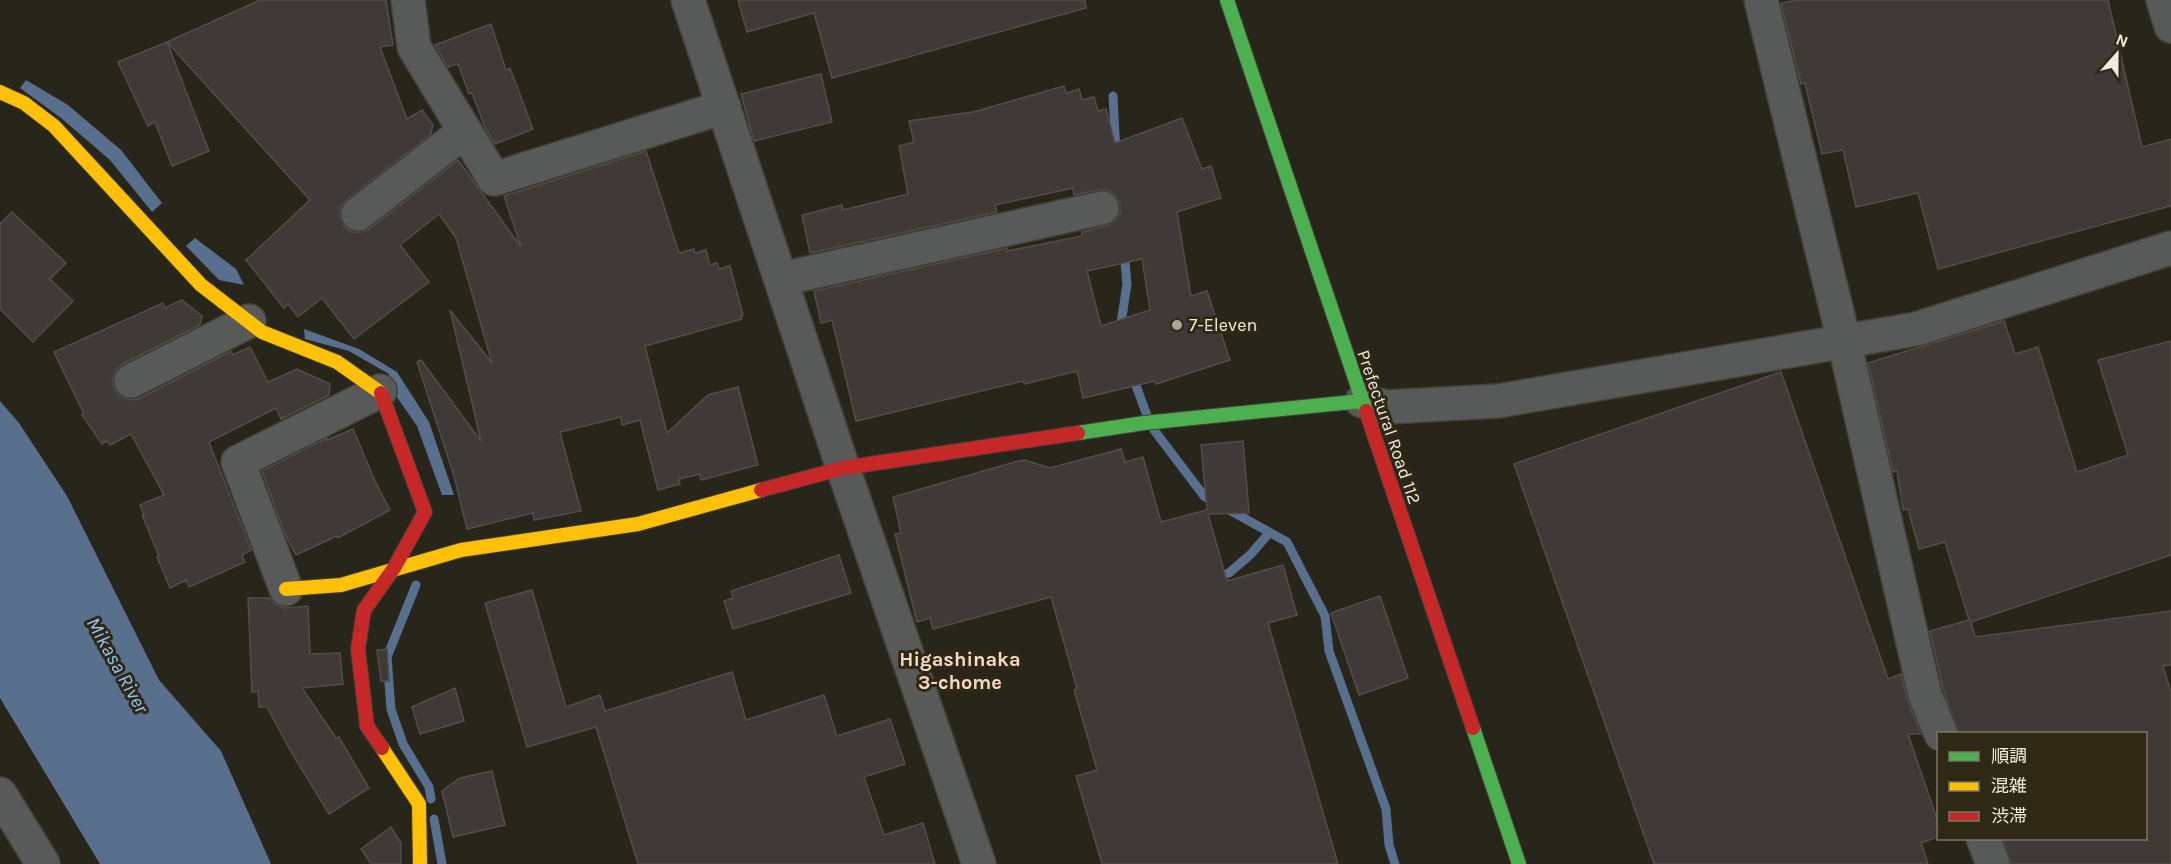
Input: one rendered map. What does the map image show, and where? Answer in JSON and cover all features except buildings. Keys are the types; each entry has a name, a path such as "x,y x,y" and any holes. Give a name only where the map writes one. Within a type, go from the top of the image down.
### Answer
{"street":[{"path":"408,0 414,47 494,179 724,107"},
{"path":"688,0 843,468 980,864"},
{"name":"Prefectural Road 112","path":"1227,0 1519,864"},
{"path":"1761,0 1844,341 1925,695 1940,732"},
{"path":"2163,0 2171,26"},
{"path":"0,92 24,103 54,126 201,285 262,332 337,362 380,391 424,512 394,568 364,610 358,649 367,726 419,804 420,864"},
{"path":"358,214 465,131"},
{"path":"781,279 1102,208"},
{"path":"380,391 238,462 286,589 341,585 461,550 638,524 843,468 1144,423 1362,401 1388,407 1498,401 1916,329 2171,248"},
{"path":"131,381 249,321"},
{"path":"0,794 43,864"},
{"path":"1984,840 1993,864"}],"water":[{"path":"26,80 68,105 121,150 162,203 152,212 110,160 61,118 20,88"},
{"path":"195,238 236,269 244,285 219,280 186,246"},
{"path":"304,329 359,349 397,372 429,422 454,495 442,495 417,426 387,383 389,374 349,351 305,339"},
{"name":"Mikasa River","path":"0,401 19,423 67,496 159,680 221,751 271,864 100,864 0,698"}],"waterway":[{"path":"1113,96 1116,154"},
{"path":"1120,330 1127,284 1124,251"},
{"path":"1132,375 1148,418"},
{"path":"1154,430 1204,496 1287,542 1325,616 1329,651 1386,809 1389,845 1395,864"},
{"path":"1214,577 1229,573 1251,554 1269,533"},
{"path":"416,585 387,657 391,709 403,744 429,787 431,799"},
{"path":"434,819 442,864"}],"traffic: fast":[{"path":"1227,0 1366,411"},
{"path":"1078,433 1144,423 1362,401"},
{"path":"1473,728 1519,864"}],"traffic: slow":[{"path":"0,92 24,103 54,126 201,285 262,332 337,362 381,393"},
{"path":"286,589 341,585 461,550 638,524 761,490"},
{"path":"382,748 419,804 420,864"}],"traffic: jam":[{"path":"381,393 425,512 394,568 364,610 358,649 367,726 382,748"},
{"path":"1366,411 1473,728"},
{"path":"761,490 843,468 1078,433"}],"place":[{"name":"7-Eleven","path":"1177,325"}],"district":[{"name":"Higashinaka 3-chome","path":"960,670"}]}
